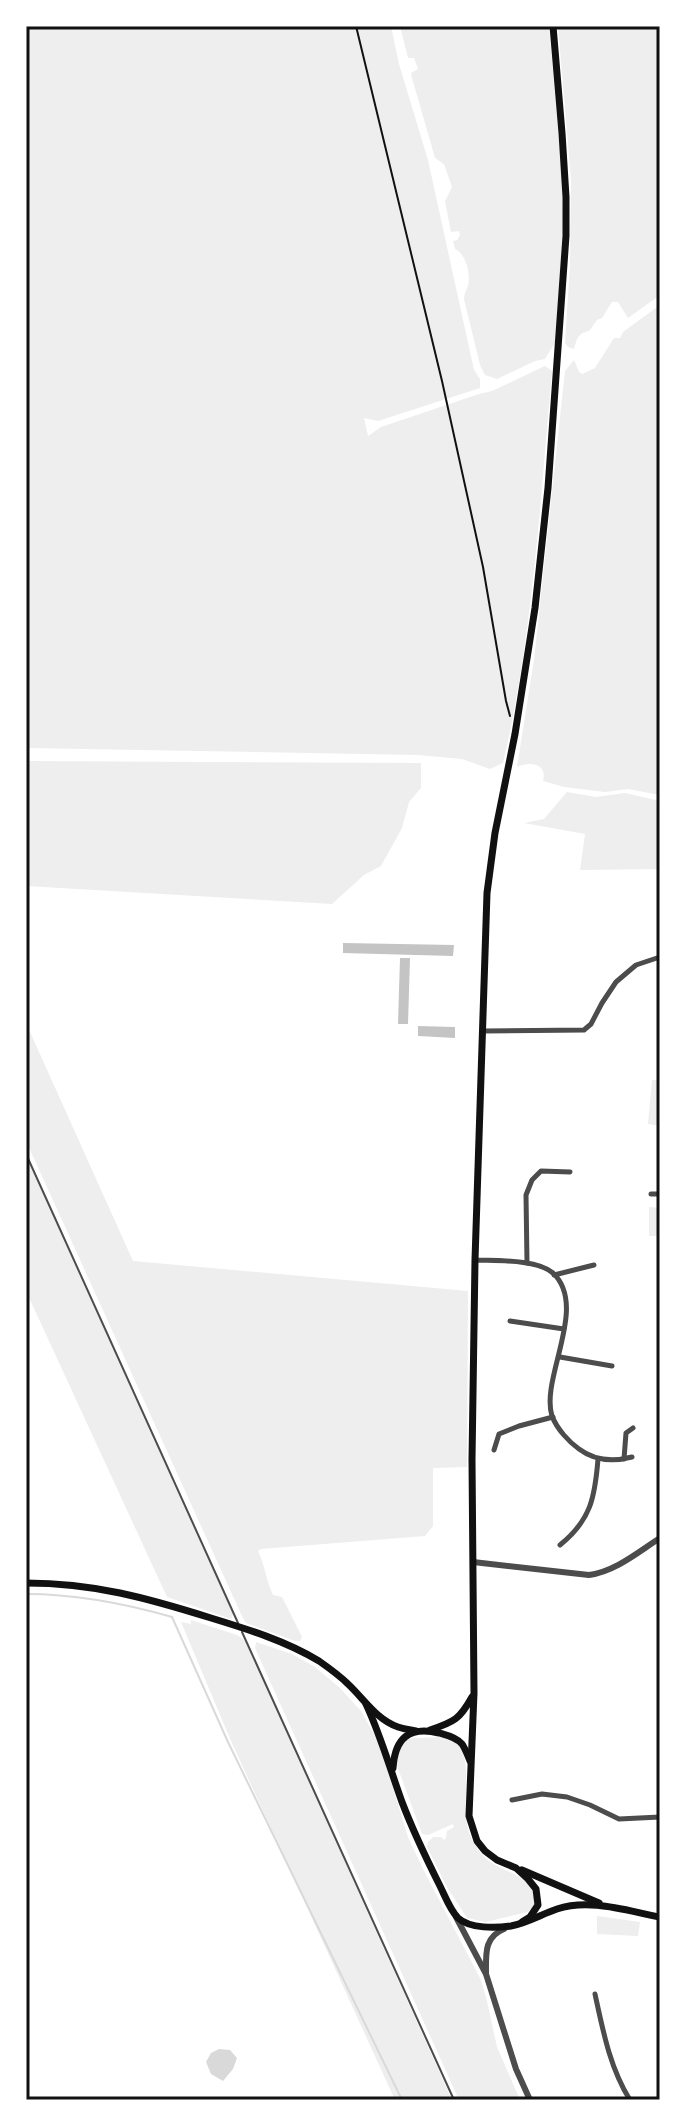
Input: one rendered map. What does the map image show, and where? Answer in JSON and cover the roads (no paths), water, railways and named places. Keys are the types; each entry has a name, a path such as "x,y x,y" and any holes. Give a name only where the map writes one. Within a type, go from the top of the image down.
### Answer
{"main road":[{"path":"553,26 566,197 565,270 535,608 487,893 475,1260 472,1445 474,1693 469,1816 477,1841 497,1860 603,1906"},
{"path":"26,1583 106,1589 148,1598 240,1627 323,1664 347,1683 366,1704 397,1727 428,1730 456,1720 463,1714 474,1693"},
{"path":"366,1704 423,1854 456,1917 474,1925 511,1926 566,1907 603,1906 660,1917"},
{"path":"428,1730 461,1743 470,1762"},
{"path":"393,1774 397,1745 416,1731"},
{"path":"516,1868 536,1889 538,1897 534,1912 522,1922"}],"street":[{"path":"482,1031 584,1030 591,1024 616,982 636,965 660,957"},
{"path":"527,1263 526,1195 532,1180 541,1171 570,1172"},
{"path":"651,1194 660,1194"},
{"path":"475,1260 527,1263 554,1275 564,1295 566,1310 550,1400 553,1417 571,1443 598,1459 632,1457"},
{"path":"554,1275 594,1265"},
{"path":"510,1321 564,1329"},
{"path":"560,1357 612,1366"},
{"path":"494,1450 499,1434 553,1417"},
{"path":"624,1459 626,1433 633,1428"},
{"path":"560,1545 575,1533 589,1513 596,1486 598,1459"},
{"path":"473,1562 589,1575 615,1567 660,1538"},
{"path":"512,1800 542,1794 567,1797 619,1819 660,1817"},
{"path":"456,1917 486,1974 516,2069 530,2100"},
{"path":"486,1974 488,1940 496,1932 511,1926"},
{"path":"595,1994 619,2083 630,2100"}],"lane":[{"path":"26,1154 454,2100"}],"waterway":[{"path":"26,1594 100,1600 172,1617 228,1742 402,2100"}]}
